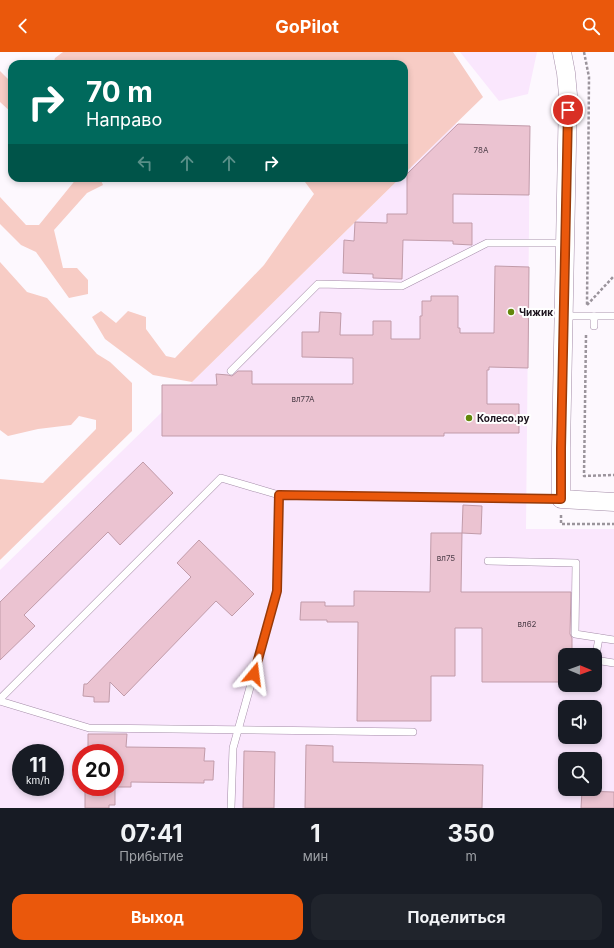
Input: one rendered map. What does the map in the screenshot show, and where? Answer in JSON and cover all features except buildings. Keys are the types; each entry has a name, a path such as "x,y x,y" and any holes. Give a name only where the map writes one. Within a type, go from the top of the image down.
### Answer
{"street":[{"path":"562,52 568,95 561,499 614,502"}],"lane":[{"path":"231,371 318,284 402,286 487,244 565,243"},
{"path":"564,316 614,316"},
{"path":"594,316 594,326"},
{"path":"413,732 88,728 0,700 221,478 279,495 561,499"},
{"path":"231,808 233,748 277,591 279,495"},
{"path":"488,561 576,563 575,634 614,640"},
{"path":"599,638 595,660 614,663"}],"path":[{"path":"584,52 589,77 584,476 614,475"},
{"path":"587,305 614,276"},
{"path":"561,499 561,524 614,524"}],"shaded area":[{"path":"63,52 453,52 483,97 408,170 408,60 54,60"},
{"path":"460,52 537,52 528,94 499,101"},
{"path":"0,71 8,79 8,109 0,102"},
{"path":"455,124 530,126 526,529 614,529 614,808 0,808 0,570 162,412 162,385 188,386 396,182 408,182 408,170"},
{"path":"74,182 102,182 103,185 87,193 54,230 63,268 77,268 88,280 88,294 69,298 36,252 21,245 0,224 0,197 26,225 39,225"},
{"path":"305,182 396,182 192,382 153,375 105,339 92,317 101,311 116,323 128,311 146,317 146,329 166,356 175,358 264,265 314,194"},
{"path":"0,262 27,292 47,298 97,354 110,362 132,383 132,431 0,560 0,479 43,483 96,429 96,420 79,416 71,425 38,429 8,436 0,430"}],"place":[{"name":"Чижик","path":"511,312"},
{"name":"Колесо.ру","path":"469,418"}],"route":[{"path":"254,674 277,591 279,495 561,499 568,110"}]}
